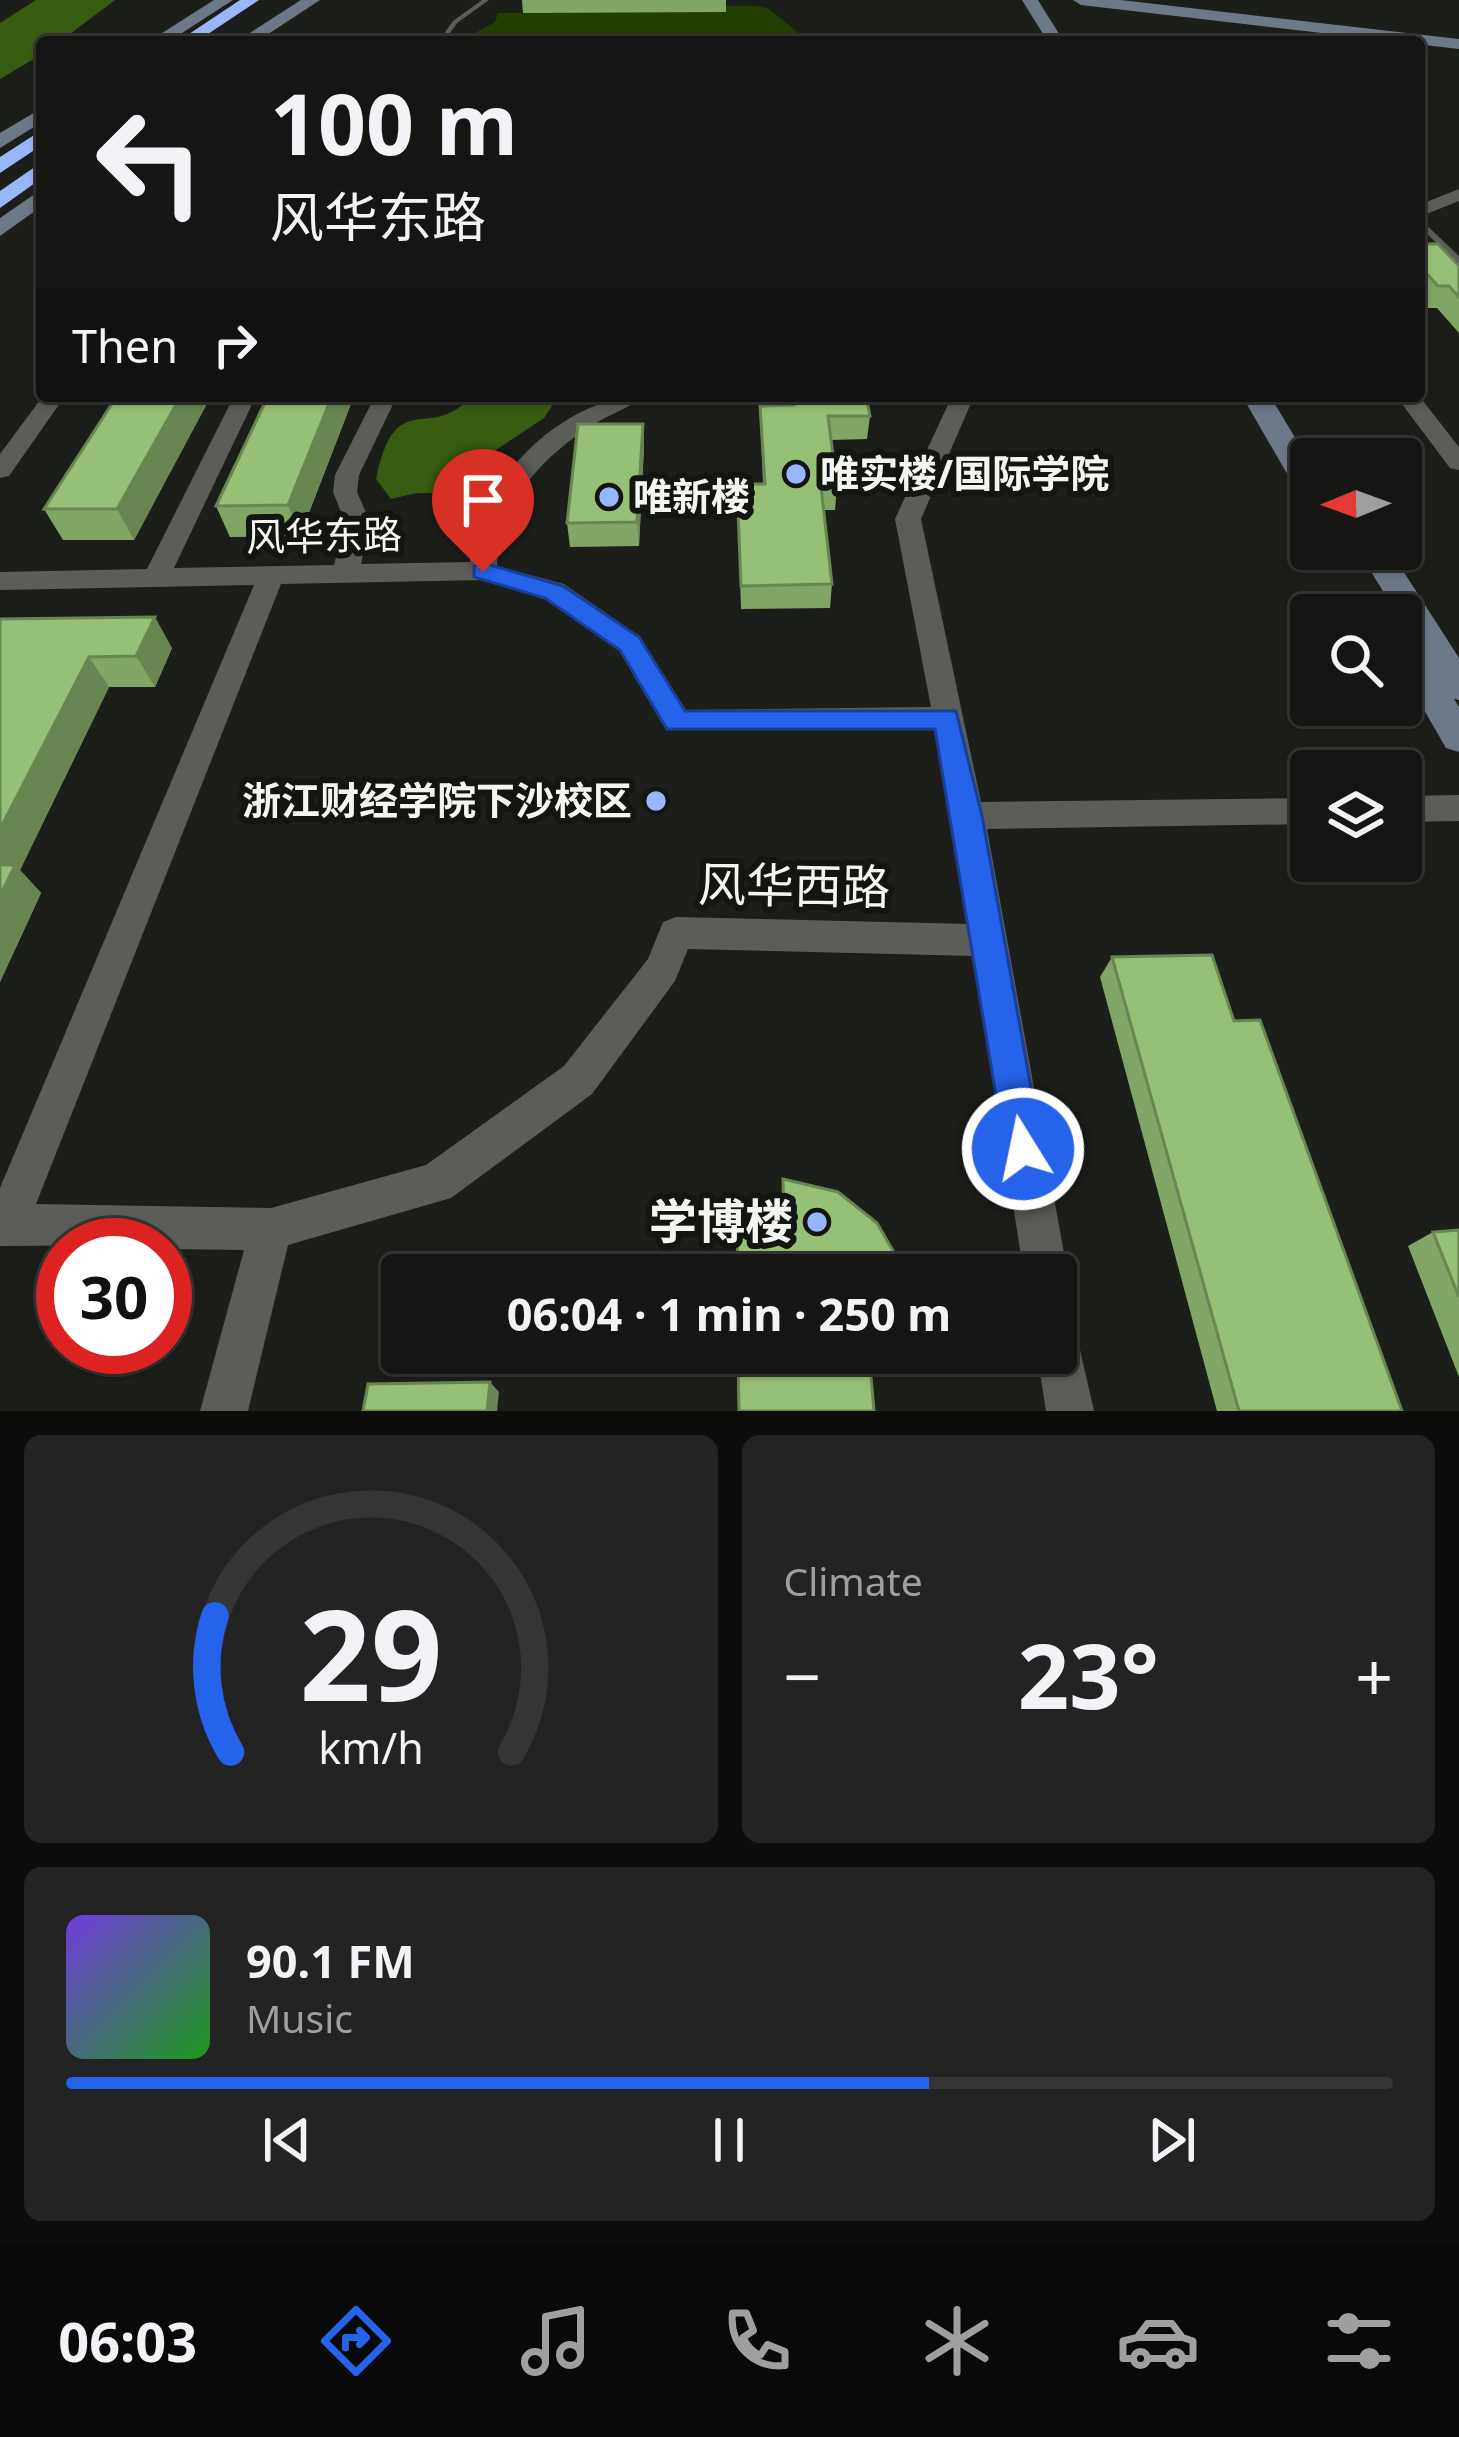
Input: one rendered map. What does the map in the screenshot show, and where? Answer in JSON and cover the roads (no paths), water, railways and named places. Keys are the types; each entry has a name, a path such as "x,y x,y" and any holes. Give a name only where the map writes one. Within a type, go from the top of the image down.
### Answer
{"highway":[{"path":"194,36 251,0"},
{"path":"228,36 286,0"},
{"path":"0,167 36,140"},
{"path":"0,202 36,173"}],"main road":[{"path":"166,36 225,0"},
{"path":"254,36 312,0"},
{"path":"1020,0 1041,36"},
{"path":"1030,0 1052,36"},
{"path":"1081,0 1390,36"},
{"path":"1159,0 1459,33"},
{"path":"1425,40 1459,44"},
{"path":"0,142 36,118"},
{"path":"0,229 36,200"},
{"path":"1260,402 1290,453"},
{"path":"1281,402 1304,438"},
{"path":"1386,570 1459,687"},
{"path":"1422,675 1459,738"}],"street":[{"path":"1425,213 1459,194"},
{"path":"0,471 50,402"},
{"path":"156,578 242,402"},
{"path":"344,574 360,529 357,507 345,492 347,476 383,402"},
{"path":"483,572 488,526 520,476 603,406 615,402"},
{"path":"960,402 908,519 968,816 1042,1254"},
{"path":"1412,402 1459,463"},
{"name":"风华东路","path":"0,581 483,572 554,592 629,644 677,722 946,718"},
{"path":"3,1225 271,576"},
{"path":"1422,809 1459,808"},
{"path":"968,816 1290,811"},
{"name":"风华西路","path":"3,1225 271,1229 436,1183 578,1081 662,969 676,933 986,940"},
{"path":"224,1411 271,1229"},
{"path":"1064,1374 1070,1411"}],"lane":[{"path":"445,36 455,22 486,0"},
{"path":"1425,223 1459,262"}],"place":[{"name":"唯实楼/国际学院","path":"796,474"},
{"name":"唯新楼","path":"609,497"},
{"name":"浙江财经学院下沙校区","path":"656,801"},
{"name":"学博楼","path":"817,1222"}]}
